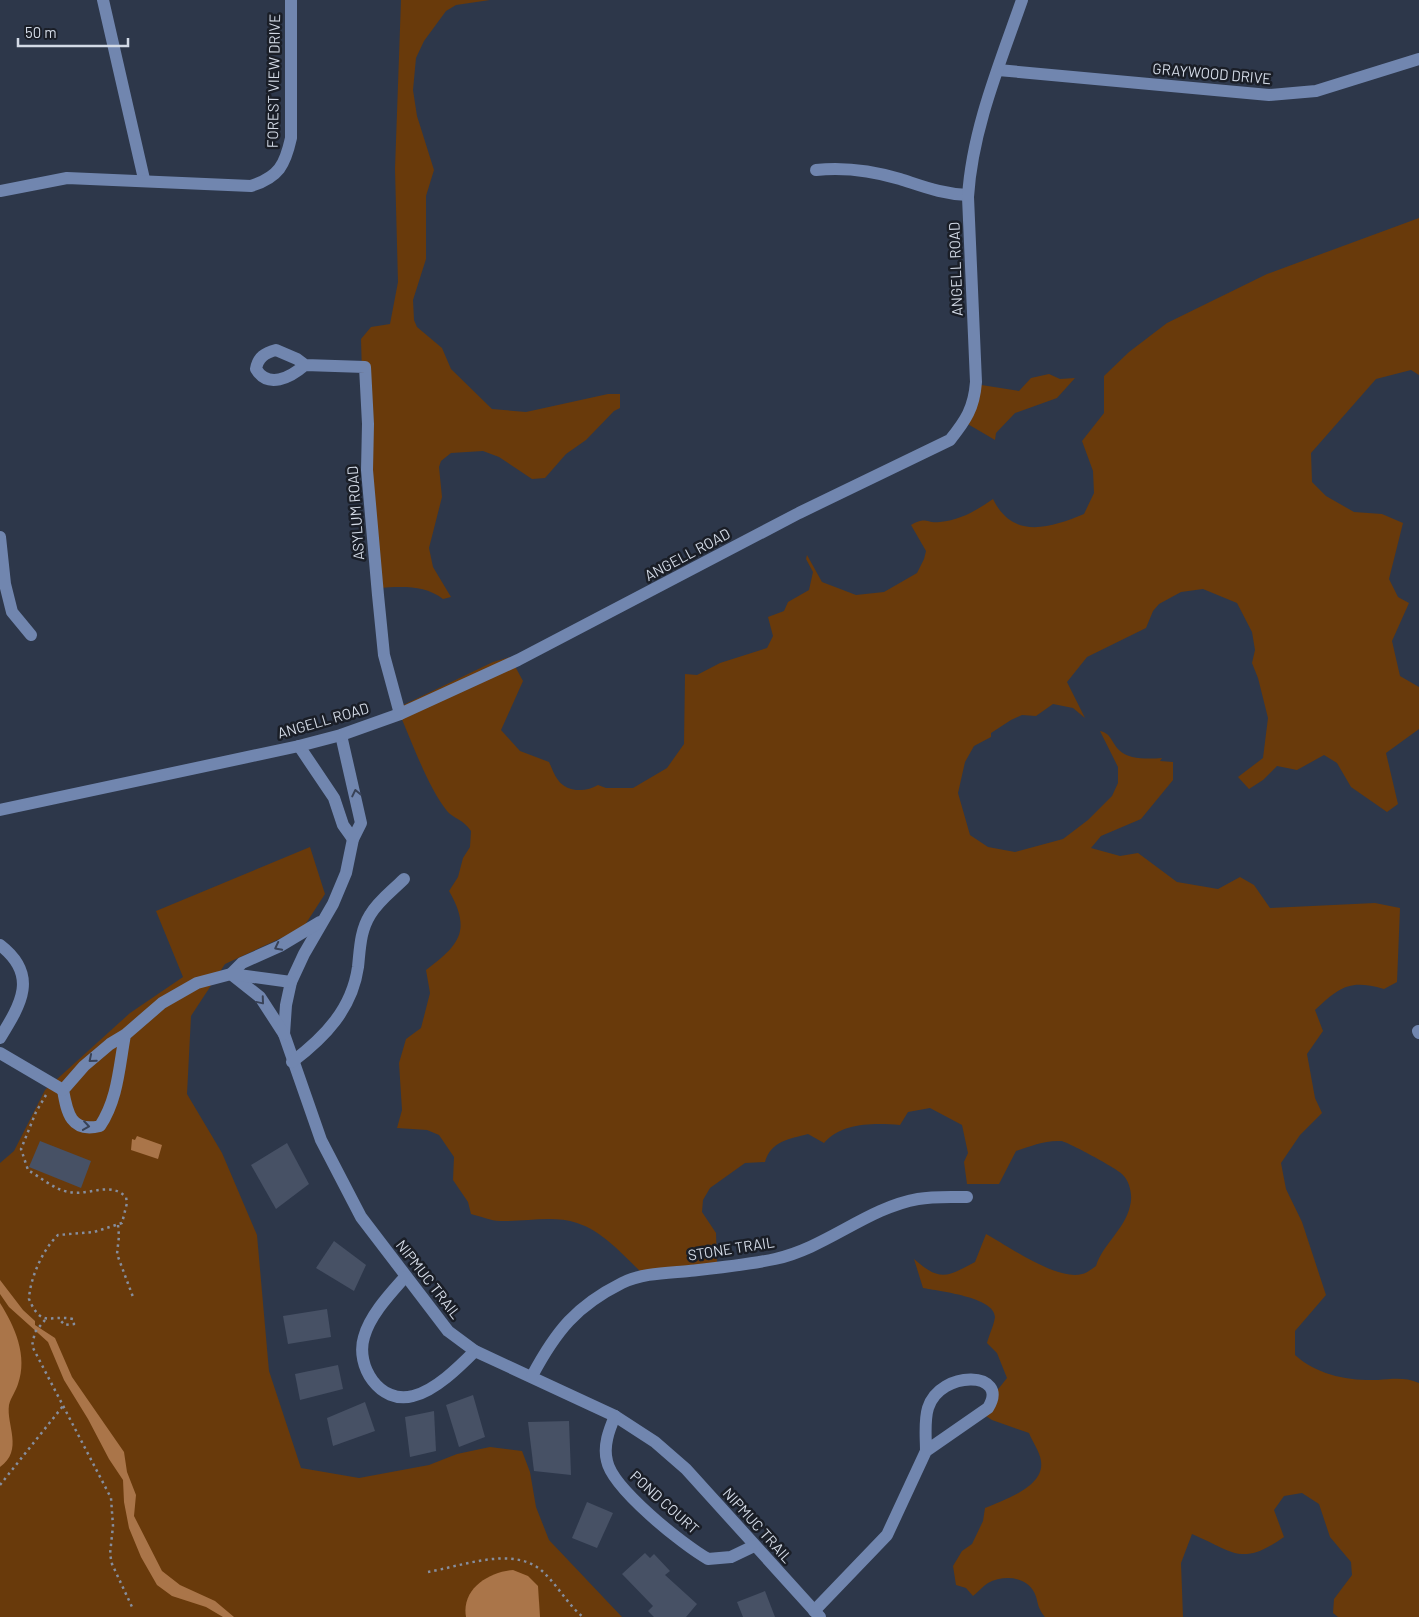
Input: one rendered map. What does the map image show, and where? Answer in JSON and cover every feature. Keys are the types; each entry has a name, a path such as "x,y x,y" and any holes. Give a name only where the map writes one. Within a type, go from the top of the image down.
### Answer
{"street":[{"path":"104,0 144,180"},
{"name":"FOREST VIEW DRIVE","path":"0,191 67,178 251,186 275,175 286,160 291,138 291,0"},
{"name":"ANGELL ROAD","path":"0,810 299,746 400,714 518,660 799,513 950,440 965,422 974,402 968,195 970,167 998,70 1022,0"},
{"name":"GRAYWOOD DRIVE","path":"998,70 1268,96 1316,91 1419,59"},
{"path":"816,170 868,172 901,180 939,193 968,195"},
{"name":"ASYLUM ROAD","path":"305,365 364,367 368,424 367,470 384,654 400,714"},
{"path":"0,537 5,584 12,612 31,635"},
{"name":"NIPMUC TRAIL","path":"341,734 361,823 353,839 346,873 333,904 320,922 291,982 286,1004 284,1034 320,1140 346,1189 362,1217 405,1277 448,1331 475,1351 615,1416 655,1442 686,1469 817,1614"},
{"path":"299,746 334,798 343,825 353,839"},
{"path":"292,1062 316,1044 334,1025 354,984 363,928 377,903 404,879"},
{"path":"231,974 242,963 280,946 320,922"},
{"path":"0,945 17,962 23,973 24,984 15,1014 0,1038"},
{"path":"231,974 260,998 284,1034"},
{"path":"60,1088 84,1066 162,1004 197,983 231,974 291,982"},
{"path":"0,1052 60,1088 66,1109 76,1124 88,1129 100,1126 109,1113 115,1094 125,1035"},
{"name":"STONE TRAIL","path":"532,1376 549,1344 577,1310 624,1282 641,1276 710,1269 776,1259 800,1251 882,1212 918,1199 967,1197"},
{"path":"405,1277 377,1312 364,1335 361,1348 368,1377 379,1388 394,1396 413,1396 452,1374 475,1351"},
{"path":"817,1614 887,1535 926,1451 927,1409 935,1394 947,1385 962,1380 977,1379 987,1383 992,1392 992,1402 988,1408 926,1451"},
{"name":"POND COURT","path":"615,1416 608,1433 607,1462 619,1484 630,1496 708,1559 731,1557 754,1546"}],"path":[{"path":"59,1319 65,1326 74,1324 73,1319 59,1319 45,1320 32,1307 29,1294 38,1266 52,1240 58,1235 94,1232 118,1224 122,1222 127,1204 126,1197 121,1192 113,1189 71,1193 63,1191 28,1170 21,1149 36,1112 47,1093 60,1088"},
{"path":"118,1224 120,1236 117,1254 133,1297"},
{"path":"45,1320 35,1332 32,1346 111,1498 113,1526 110,1554 112,1564 133,1609"},
{"path":"0,1485 62,1406"},
{"path":"428,1572 492,1560 521,1560 541,1570 582,1617"}],"shaded area":[{"path":"401,0 490,0 456,5 446,11 424,41 416,58 413,90 417,116 434,170 426,196 426,259 413,300 414,320 417,327 442,348 451,369 492,409 526,412 608,394 620,394 620,408 614,411 586,440 566,454 545,478 532,479 499,457 483,451 451,453 441,461 439,467 442,497 429,548 433,567 451,597 443,599 420,589 403,587 377,588 365,482 361,339 371,327 390,324 398,282 395,169"},
{"path":"1419,218 1419,375 1411,370 1376,379 1311,453 1312,482 1326,496 1354,512 1382,514 1403,523 1389,579 1398,597 1409,603 1392,641 1400,676 1419,687 1419,729 1386,753 1398,804 1387,812 1351,787 1337,763 1324,755 1297,770 1277,766 1263,780 1249,789 1238,777 1263,758 1268,718 1258,678 1252,663 1255,650 1252,632 1237,603 1203,589 1181,592 1159,604 1153,611 1146,628 1087,657 1067,682 1085,718 1073,708 1053,704 1036,716 1022,715 1011,720 991,733 991,737 974,746 965,762 958,793 970,835 988,847 1015,852 1063,839 1088,820 1112,796 1118,783 1118,767 1100,731 1104,732 1119,750 1128,756 1151,759 1162,758 1160,761 1173,762 1173,780 1141,819 1101,836 1091,848 1120,856 1138,853 1177,882 1218,889 1240,877 1254,885 1270,908 1375,903 1400,908 1397,982 1384,989 1362,985 1346,987 1331,996 1315,1010 1323,1031 1307,1054 1315,1098 1322,1113 1300,1135 1281,1163 1286,1189 1302,1222 1326,1295 1295,1331 1295,1355 1323,1372 1344,1378 1367,1380 1404,1379 1419,1383 1419,1617 1338,1617 1333,1613 1334,1599 1352,1575 1351,1562 1330,1537 1319,1504 1302,1493 1284,1496 1274,1510 1284,1537 1257,1552 1238,1554 1192,1534 1181,1563 1183,1617 1045,1617 1040,1610 1034,1592 1026,1583 1014,1578 994,1580 986,1584 973,1596 966,1588 956,1585 953,1566 962,1551 972,1544 983,1521 985,1508 1012,1496 1030,1485 1040,1470 1041,1461 1029,1433 992,1420 980,1412 1007,1378 997,1353 987,1343 994,1323 993,1310 986,1304 965,1296 923,1288 914,1259 937,1274 950,1274 975,1262 986,1234 1046,1268 1072,1275 1084,1273 1096,1266 1099,1258 1124,1222 1131,1202 1131,1193 1125,1177 1118,1171 1065,1142 1049,1141 1016,1151 999,1184 967,1184 964,1162 968,1153 962,1125 930,1108 908,1112 900,1125 859,1125 840,1131 824,1143 808,1134 782,1142 772,1149 765,1162 745,1163 710,1188 703,1200 702,1212 716,1233 717,1263 640,1271 603,1237 577,1223 558,1219 497,1221 471,1214 468,1202 453,1180 454,1157 439,1135 427,1130 397,1128 402,1110 399,1063 406,1039 421,1028 430,993 426,970 454,945 461,927 456,905 449,891 458,877 463,858 470,847 471,831 465,824 450,814 440,801 426,776 397,708 493,662 510,657 523,681 501,730 520,751 549,762 558,780 566,787 572,789 583,790 598,785 606,788 633,788 667,768 684,744 685,674 697,675 720,663 767,648 773,636 768,617 784,611 788,602 809,590 813,572 806,559 807,555 822,582 856,595 884,592 917,573 924,559 926,551 911,525 916,522 940,522 962,517 993,499 1001,512 1011,521 1033,527 1058,523 1084,514 1094,493 1093,471 1082,441 1104,413 1104,376 1129,352 1167,323 1267,274"},
{"path":"1049,374 1060,379 1075,378 1057,398 1015,413 996,433 995,440 966,423 975,384 1019,391 1031,378"},
{"path":"310,847 325,894 303,928 225,964 191,1016 187,1094 222,1153 257,1235 269,1371 301,1468 359,1478 429,1465 457,1454 490,1447 522,1451 530,1472 536,1507 549,1540 622,1617 0,1617 0,1163 14,1151 45,1090 130,1013 183,977 156,911"},
{"path":"137,1136 162,1145 158,1159 131,1150 132,1139 135,1140"},
{"path":"0,1280 23,1310 35,1321 35,1325 55,1338 72,1377 124,1452 127,1472 136,1495 134,1516 162,1571 180,1585 215,1601 234,1617 223,1617 206,1607 172,1596 157,1585 141,1557 129,1528 124,1502 123,1480 64,1380 48,1342 9,1307 0,1294"},
{"path":"0,1303 15,1332 22,1363 18,1384 9,1405 13,1445 7,1460 0,1467"},
{"path":"513,1570 528,1576 538,1586 540,1617 466,1617 468,1598 472,1590 486,1578 504,1571"}],"building":[{"path":"40,1141 91,1161 81,1188 29,1167"},
{"path":"287,1143 309,1184 276,1209 251,1165"},
{"path":"334,1241 366,1265 354,1291 316,1268"},
{"path":"327,1309 331,1337 288,1344 283,1316"},
{"path":"338,1365 343,1389 300,1400 295,1374"},
{"path":"473,1395 485,1437 459,1447 446,1405"},
{"path":"365,1402 375,1431 333,1446 327,1418"},
{"path":"434,1411 436,1451 410,1457 405,1417"},
{"path":"569,1421 571,1475 534,1471 528,1422"},
{"path":"587,1502 613,1513 597,1548 572,1538"},
{"path":"645,1553 650,1558 654,1554 670,1571 665,1575 697,1604 686,1617 654,1617 648,1611 653,1606 622,1574"},
{"path":"765,1591 775,1617 743,1617 737,1602"}]}
